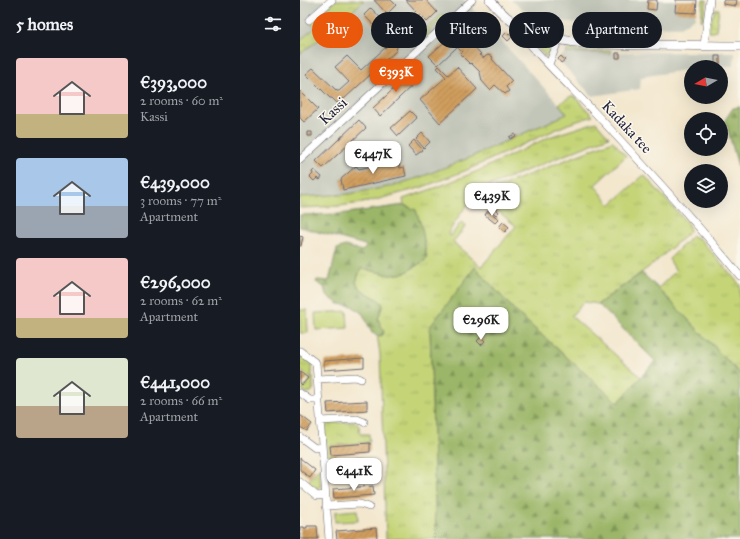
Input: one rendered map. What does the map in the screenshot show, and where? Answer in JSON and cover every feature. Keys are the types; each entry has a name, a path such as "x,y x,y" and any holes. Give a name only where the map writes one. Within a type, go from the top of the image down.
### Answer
{"main road":[{"name":"Kadaka tee","path":"490,0 509,19"},
{"path":"564,40 593,44 740,46"}],"street":[{"path":"309,20 332,0"},
{"name":"Kassi","path":"300,160 472,0"},
{"path":"704,46 710,0"},
{"name":"Kadaka tee","path":"534,48 667,191 740,276"},
{"path":"549,64 555,48"},
{"path":"300,350 316,363 329,539"},
{"path":"317,379 356,377 361,379"},
{"path":"300,393 310,400 318,400"},
{"path":"320,421 357,419 364,422"},
{"path":"300,437 315,448 322,447"},
{"path":"323,464 361,462 367,464"},
{"path":"300,482 317,496 326,495"},
{"path":"326,506 360,504 369,507"}],"shaded area":[{"path":"300,0 464,0 475,12 435,12 435,48 501,48 501,41 568,114 421,177 388,187 348,194 300,197"},
{"path":"511,0 697,0 695,18 681,27 662,26 662,12 572,12 572,22 564,21 564,12 527,12"},
{"path":"735,52 734,66 728,66 728,60 684,60 684,70 641,77 640,89 592,96 558,59 566,53"}],"green space":[{"path":"336,0 364,0 351,12 322,12"},
{"path":"703,0 707,0 703,21 701,20"},
{"path":"716,9 719,9 716,30 714,32 709,32 711,20"},
{"path":"435,21 435,25 428,32 431,35 427,36 427,29"},
{"path":"312,30 312,45 300,54 300,40"},
{"path":"537,48 552,48 548,56 545,56"},
{"path":"567,49 588,52 611,50 610,53 566,53"},
{"path":"571,96 574,96 593,116 568,124 467,170 423,187 368,202 340,206 300,208 300,197 348,194 388,187 421,177 466,159 567,114 559,104"},
{"path":"740,107 740,173 728,131 728,116 733,108"},
{"path":"596,122 609,137 491,185 477,195 466,206 448,234 451,236 461,222 466,226 453,242 481,267 516,226 489,204 486,192 613,141 626,156 595,185 610,205 644,175 688,224 690,231 653,264 598,304 584,302 571,316 641,377 618,403 516,312 475,268 430,327 436,539 386,539 380,354 377,335 380,336 378,319 383,304 358,286 356,282 361,268 390,275 405,273 427,259 416,210 404,205 403,199 478,171 549,137"},
{"path":"404,205 416,210 422,228 427,259 405,273 390,275 361,268 356,282 361,289 383,304 378,319 384,332 383,335 380,336 372,333 363,314 352,306 339,304 326,295 324,287 316,282 317,280 329,281 337,249 345,246 362,251 366,247 365,245 300,227 300,215 340,214"},
{"path":"692,236 700,239 740,285 740,374 658,288 676,271 669,259"},
{"path":"475,267 516,312 618,403 655,361 598,304 642,273 658,288 740,374 740,539 436,539 430,327"},
{"path":"300,310 307,310 308,333 300,333"},
{"path":"347,311 348,328 316,330 315,313"},
{"path":"300,355 312,364 312,374 310,378 300,370"},
{"path":"313,376 313,390 306,393 302,390"},
{"path":"356,422 359,426 360,434 369,434 370,442 330,446 331,455 336,455 336,459 328,458 326,455 324,426 327,423"},
{"path":"319,468 321,486 315,489 307,483"},
{"path":"357,510 358,521 335,522 335,512"}],"building":[{"path":"374,0 391,0 396,5 389,12 385,12"},
{"path":"406,0 426,0 437,12 435,12 435,14 427,22 427,12 415,12 416,11"},
{"path":"648,0 657,0 656,10 647,9"},
{"path":"676,0 697,0 696,13 675,12"},
{"path":"723,0 737,0 736,6 723,4"},
{"path":"371,8 375,12 371,12 371,22 364,15"},
{"path":"507,32 509,34 509,40 508,41 503,36"},
{"path":"385,48 397,48 397,50 344,99 343,98 337,103 306,74 313,68 337,91 339,91 349,82 335,67 347,56 361,70"},
{"path":"438,48 456,48 438,65 429,56"},
{"path":"458,48 475,48 481,54 479,55 484,58 488,55 493,57 492,59 512,81 506,87 509,91 505,94 495,85 490,90 482,81 480,72 460,54 462,52"},
{"path":"616,53 620,53 620,58 616,58"},
{"path":"561,56 565,60 561,63 558,59"},
{"path":"715,56 720,56 720,60 715,60"},
{"path":"439,66 448,75 457,67 477,89 440,123 420,100 446,77 437,68"},
{"path":"413,71 420,78 380,116 373,108"},
{"path":"300,91 318,109 304,122 300,118"},
{"path":"410,111 417,118 398,136 391,128"},
{"path":"359,120 366,128 323,168 316,161"},
{"path":"308,132 312,132 312,136 308,136"},
{"path":"422,133 430,142 424,148 416,139"},
{"path":"515,134 516,136 510,139 509,137"},
{"path":"414,140 423,150 416,155 408,146"},
{"path":"398,160 400,168 404,167 406,176 343,190 341,179 356,166 359,169"},
{"path":"314,170 322,177 320,180 317,178 314,181 310,177"},
{"path":"492,206 499,212 496,215 490,210"},
{"path":"488,211 499,219 495,223 485,215"},
{"path":"503,222 509,227 505,232 499,227"},
{"path":"300,236 303,237 301,246 300,246"},
{"path":"481,337 485,341 481,345 477,341"},
{"path":"364,358 364,367 324,370 324,361"},
{"path":"300,372 308,378 302,385 300,383"},
{"path":"367,401 367,410 328,413 327,403"},
{"path":"300,415 312,424 307,431 300,427"},
{"path":"370,443 370,452 331,455 330,446"},
{"path":"300,458 315,470 310,478 300,470"},
{"path":"373,486 374,495 334,498 333,489"},
{"path":"307,526 317,526 318,539 300,539 300,527 307,528"},
{"path":"376,528 377,538 337,539 336,531"}]}
